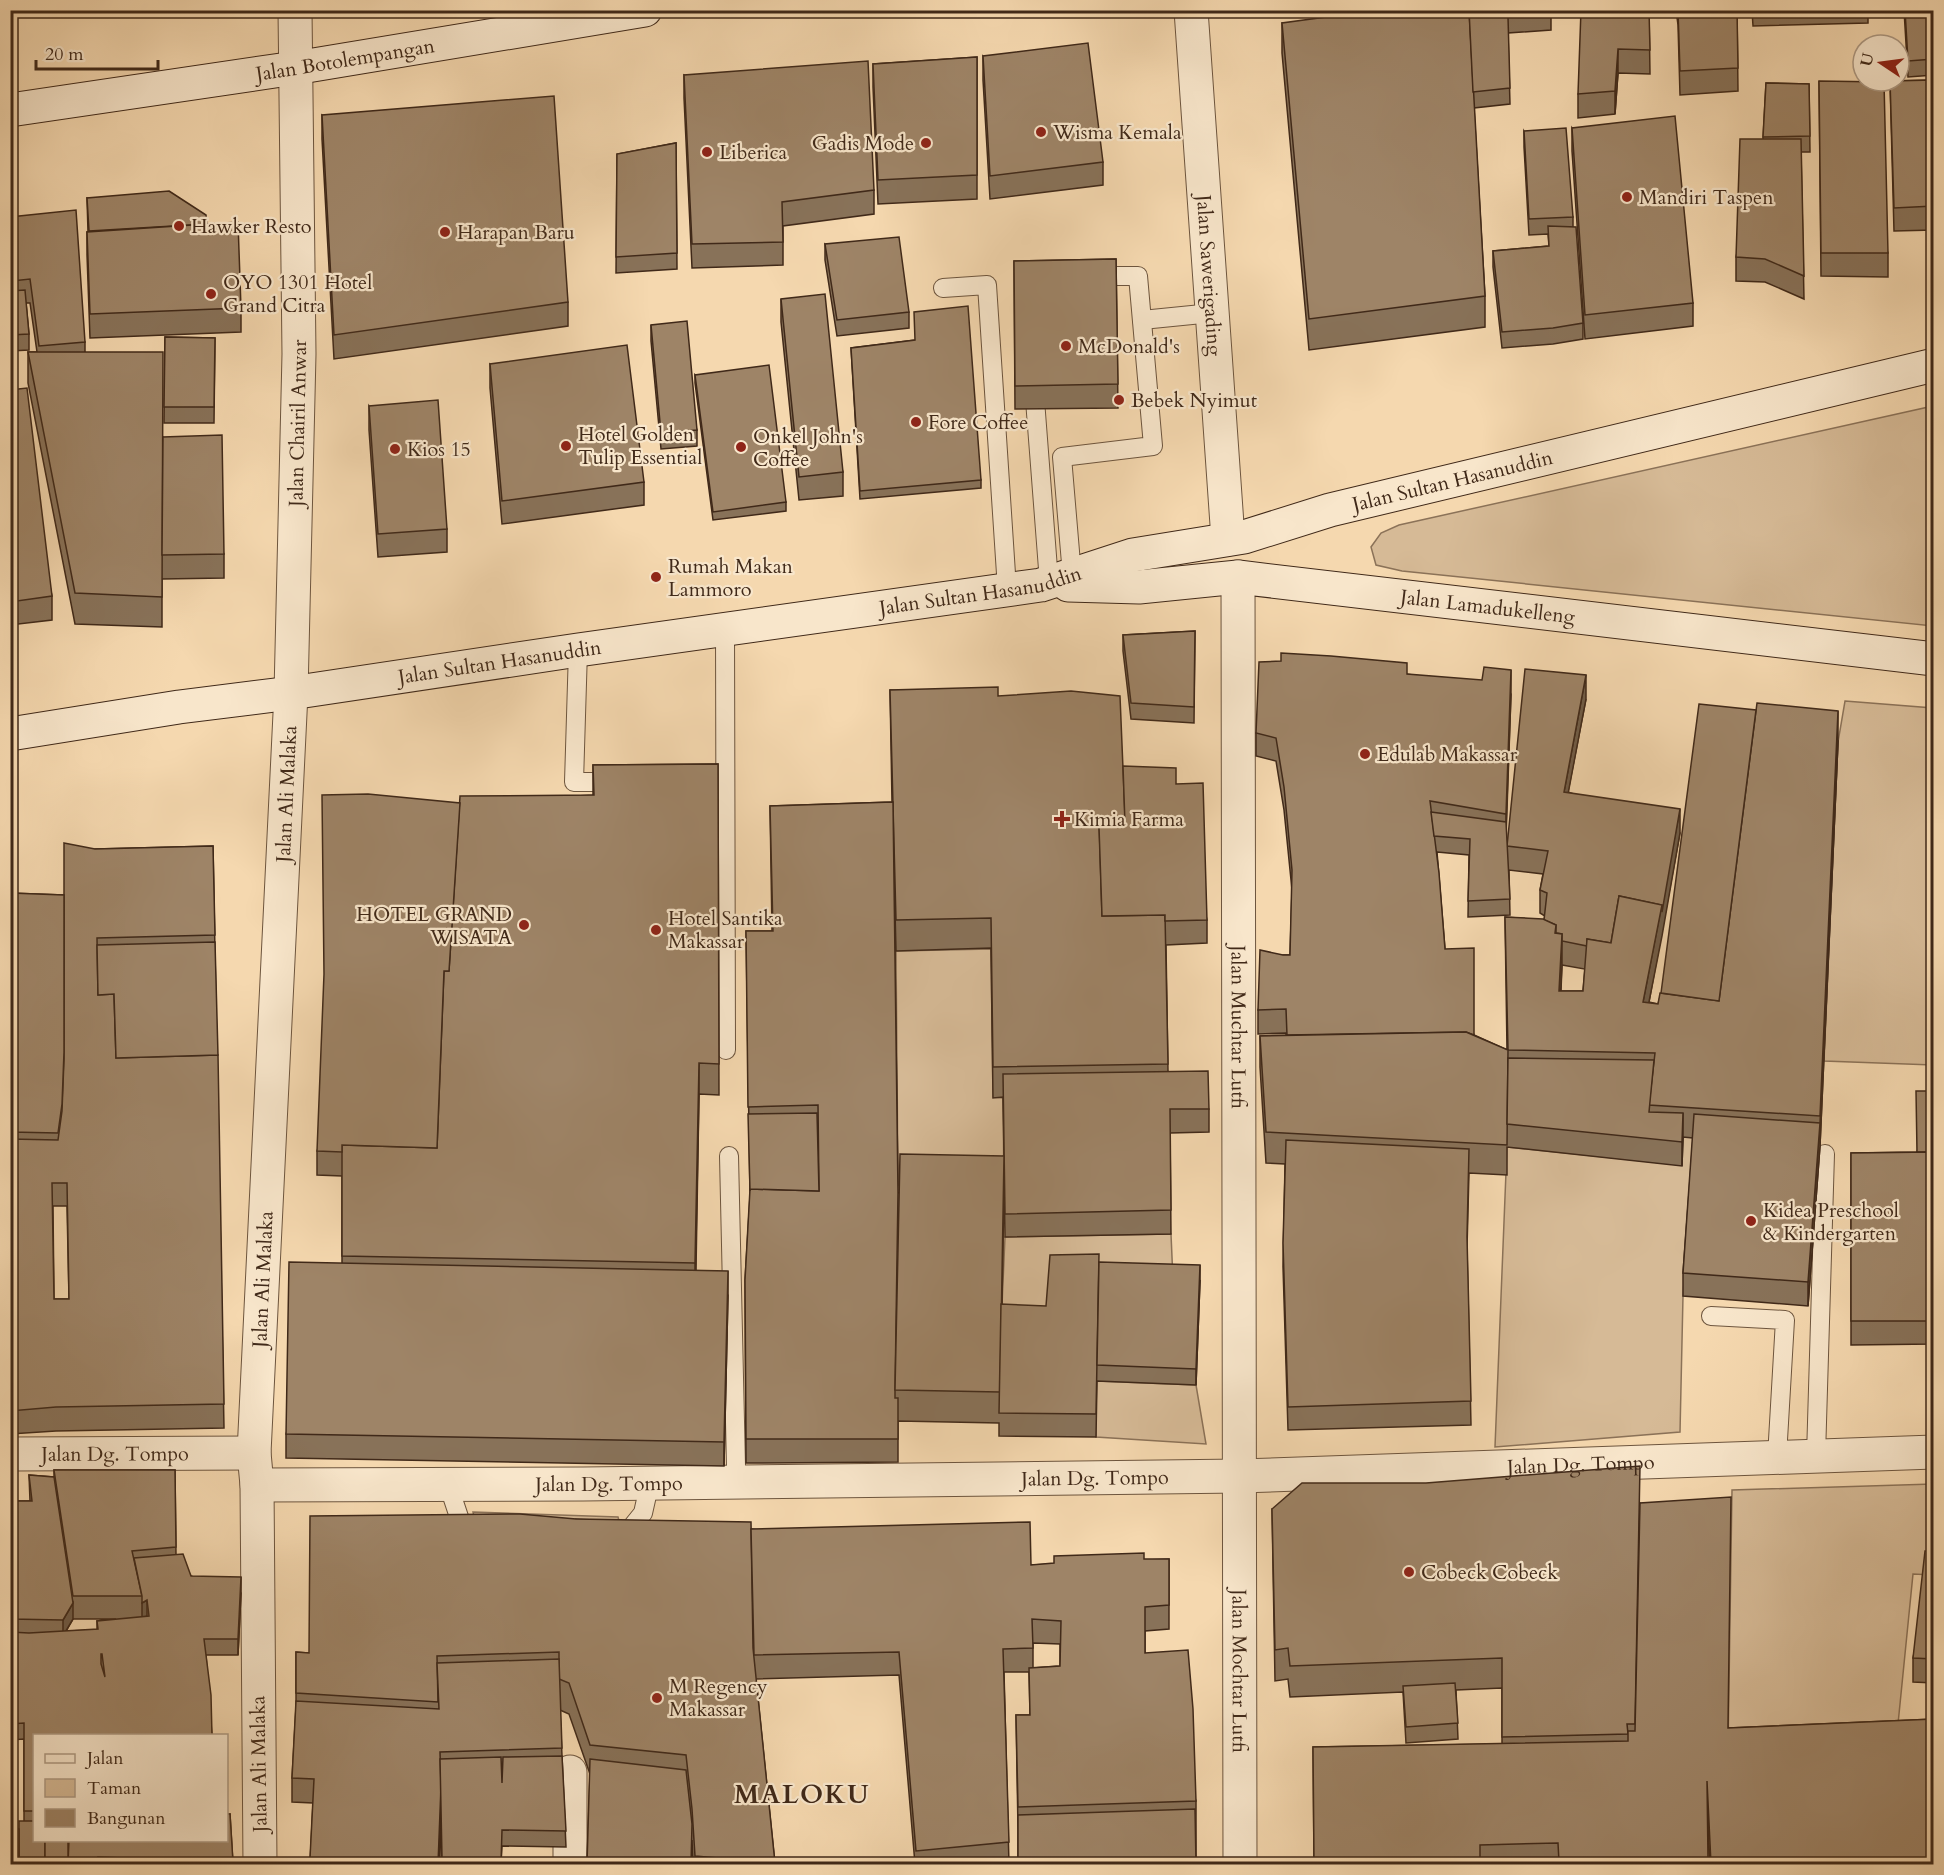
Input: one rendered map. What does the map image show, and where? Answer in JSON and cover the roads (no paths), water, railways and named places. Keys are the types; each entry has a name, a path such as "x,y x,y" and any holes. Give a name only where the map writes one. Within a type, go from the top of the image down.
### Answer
{"street":[{"name":"Jalan Chairil Anwar","path":"291,693 299,354 295,10"},
{"name":"Jalan Botolempangan","path":"10,110 295,68 645,10"},
{"name":"Jalan Sawerigading","path":"1191,10 1228,539"},
{"name":"Jalan Sultan Hasanuddin","path":"10,734 178,707 291,693 1054,581 1133,555 1244,537 1330,510 1934,365"},
{"name":"Jalan Lamadukelleng","path":"1054,581 1139,587 1238,577 1934,659"},
{"name":"Jalan Muchtar Lutfi","path":"1238,577 1240,1476"},
{"name":"Jalan Ali Malaka","path":"260,1864 257,1485 254,1453 291,693"},
{"name":"Jalan Dg. Tompo","path":"257,1485 1240,1476 1934,1452"},
{"name":"Jalan Dg. Tompo","path":"10,1454 254,1453"},
{"name":"Jalan Mochtar Lutfi","path":"1240,1476 1240,1864"},
{"path":"570,1772 570,1864"}],"lane":[{"path":"1054,581 1062,457 1153,446 1138,276 1079,276"},
{"path":"943,288 987,285 1007,589"},
{"path":"1142,320 1212,313"},
{"path":"1032,370 1054,581"},
{"path":"725,628 719,781 726,1050"},
{"path":"578,650 574,782 632,782"},
{"path":"1816,1456 1826,1155"},
{"path":"729,1156 734,1481"},
{"path":"1711,1316 1785,1320 1777,1458"},
{"path":"610,1540 621,1540 643,1513 650,1482"},
{"path":"448,1484 461,1523 476,1538 487,1538"}],"place":[{"name":"Wisma Kemala","path":"1041,132"},
{"name":"Gadis Mode","path":"926,143"},
{"name":"Liberica","path":"707,152"},
{"name":"Mandiri Taspen","path":"1627,197"},
{"name":"Hawker Resto","path":"179,226"},
{"name":"Harapan Baru","path":"445,232"},
{"name":"OYO 1301 Hotel Grand Citra","path":"211,294"},
{"name":"McDonald's","path":"1066,346"},
{"name":"Bebek Nyimut","path":"1119,400"},
{"name":"Fore Coffee","path":"916,422"},
{"name":"Hotel Golden Tulip Essential","path":"566,446"},
{"name":"Onkel John's Coffee","path":"741,447"},
{"name":"Kios 15","path":"395,449"},
{"name":"Rumah Makan Lammoro","path":"656,577"},
{"name":"Edulab Makassar","path":"1365,754"},
{"name":"Kimia Farma","path":"1062,819"},
{"name":"HOTEL GRAND WISATA","path":"524,925"},
{"name":"Hotel Santika Makassar","path":"656,930"},
{"name":"Kidea Preschool & Kindergarten","path":"1751,1221"},
{"name":"Cobeck Cobeck","path":"1409,1572"},
{"name":"M Regency Makassar","path":"657,1698"}],"district":[{"name":"MALOKU","path":"802,1794"}]}
